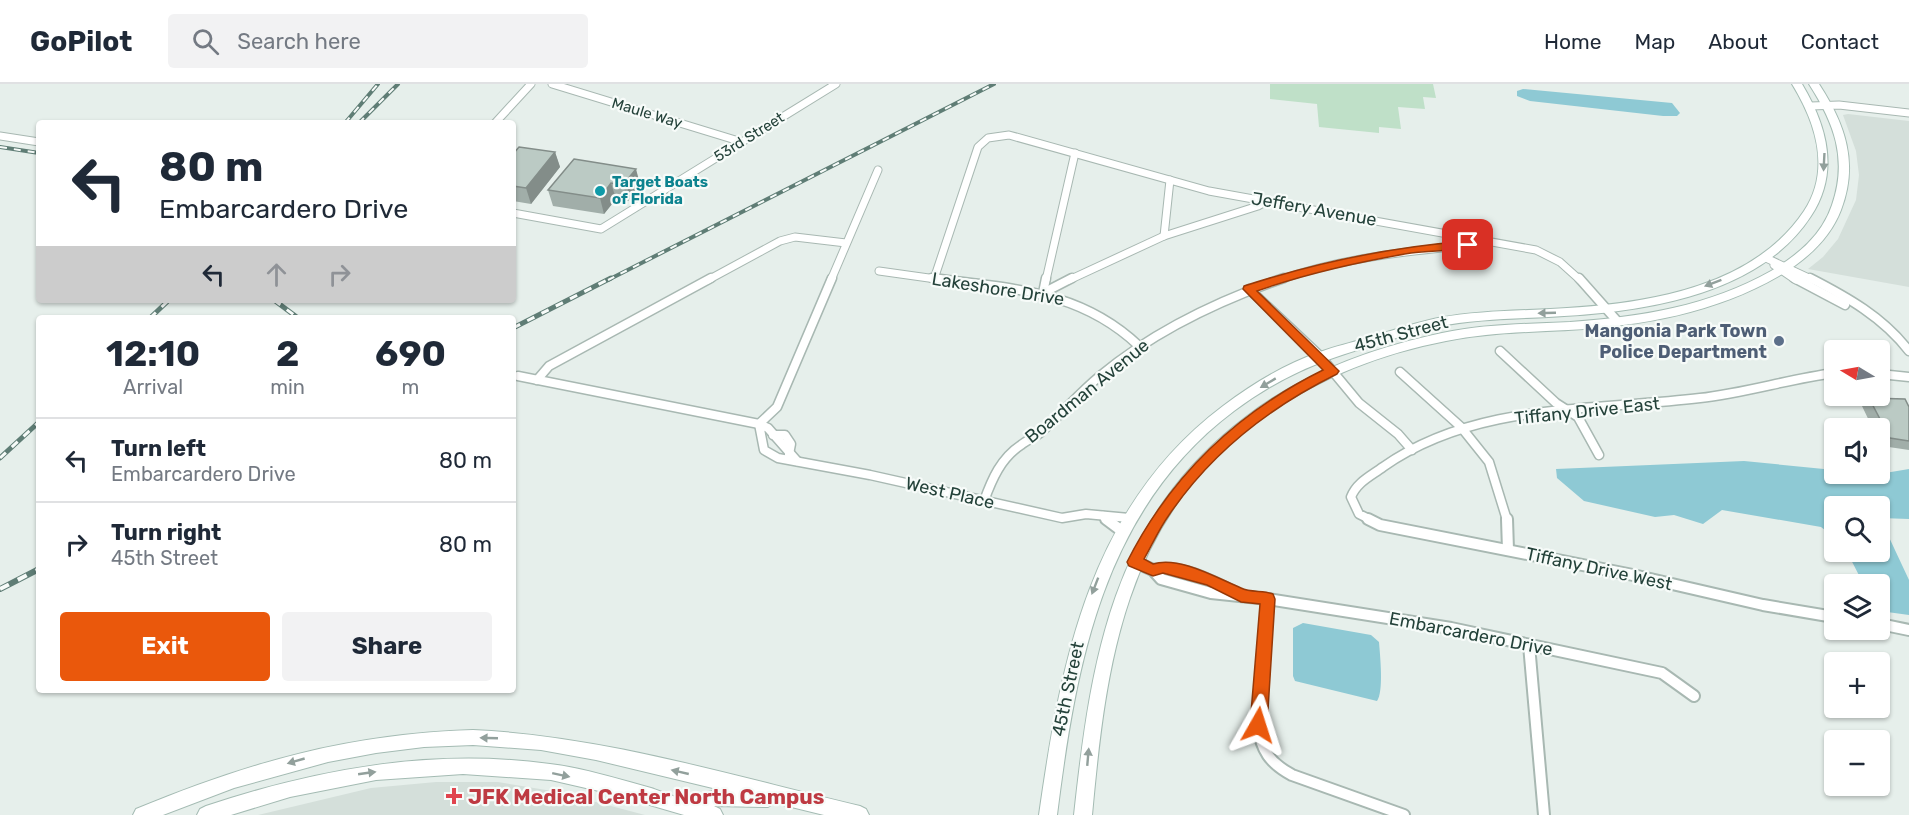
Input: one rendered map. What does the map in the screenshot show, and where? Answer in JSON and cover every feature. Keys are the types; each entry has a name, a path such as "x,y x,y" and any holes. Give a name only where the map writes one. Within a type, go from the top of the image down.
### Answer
{"main road":[{"name":"45th Street","path":"1048,815 1057,740 1072,660 1097,582 1129,518 1178,452 1223,412 1273,380 1320,356 1394,333 1452,320 1485,315 1605,309 1687,293 1731,276 1766,258 1806,219 1818,196 1824,171 1825,150 1820,129 1811,106 1797,84"},
{"name":"45th Street","path":"1083,815 1089,747 1106,642 1122,589 1163,512 1202,463 1254,418 1292,391 1332,371 1386,351 1447,337 1650,318 1705,305 1755,284 1782,269 1812,249 1823,236 1841,198 1845,173 1844,144 1829,107 1814,84"},
{"path":"1121,532 1122,547 1135,562"},
{"path":"142,815 213,786 318,755 389,743 441,738 522,740 561,745 860,815"},
{"path":"206,815 256,797 310,784 347,776 432,766 511,768 552,772 714,815"},
{"path":"686,807 713,798 794,799"}],"street":[{"path":"498,120 531,84"},
{"name":"Maule Way","path":"552,84 742,142"},
{"name":"53rd Street","path":"516,214 601,229 836,84"},
{"path":"1811,106 1909,115"},
{"name":"Jeffery Avenue","path":"934,279 978,147 987,139 1009,135 1209,191 1536,250 1565,265 1618,322"},
{"path":"0,136 36,141"},
{"path":"1042,293 1075,153"},
{"path":"759,424 777,406 878,170"},
{"path":"1164,236 1170,180"},
{"path":"1042,293 1106,261 1164,236 1258,206 1267,201"},
{"path":"537,380 549,366 780,241 795,237 846,243"},
{"name":"Boardman Avenue","path":"984,501 995,469 1021,445 1041,433 1086,387 1139,346 1190,316 1249,289 1303,271 1356,258 1419,248 1493,242"},
{"path":"1766,258 1847,306 1862,309 1890,329 1909,351"},
{"name":"Lakeshore Drive","path":"879,271 1042,293 1091,309 1120,327 1139,346"},
{"path":"1249,289 1320,356 1359,403 1398,434 1412,450"},
{"path":"1500,351 1556,403 1578,417 1599,455"},
{"path":"1400,372 1461,427 1489,462 1507,515 1508,550"},
{"name":"Tiffany Drive East","path":"1365,519 1352,503 1351,497 1355,487 1412,450 1461,427 1539,412 1702,398 1795,378 1824,374"},
{"path":"1890,375 1909,377"},
{"path":"518,376 759,424 768,428 793,458"},
{"name":"West Place","path":"759,424 764,450 778,458 793,458 1062,518 1086,514 1129,518"},
{"path":"1103,516 1121,532"},
{"name":"Tiffany Drive West","path":"1365,519 1380,525 1633,575 1741,601 1824,614"},
{"name":"Embarcardero Drive","path":"1135,562 1153,570 1161,579 1211,592 1451,628 1662,673 1694,696"},
{"path":"1268,599 1258,725 1260,739 1270,762 1292,774 1404,815"},
{"path":"1890,626 1909,630"},
{"path":"1529,645 1544,815"}],"shaded area":[{"path":"1843,115 1909,121 1909,287 1808,269 1823,257 1838,239 1856,200 1859,175 1856,151"},
{"name":"JFK Medical Center North Campus","path":"436,782 498,782 558,792 645,815 258,815 371,788"}],"green space":[{"path":"1270,84 1433,84 1436,98 1423,97 1425,109 1398,107 1401,129 1379,127 1379,133 1319,127 1317,104 1270,99"}],"water":[{"path":"1523,89 1672,103 1680,113 1677,116 1663,116 1530,101 1517,96 1517,91"},
{"path":"1744,461 1824,469 1824,484 1890,484 1890,472 1909,469 1909,519 1890,518 1890,496 1824,496 1824,529 1722,510 1703,524 1674,515 1655,517 1584,501 1557,478 1556,469"},
{"path":"1890,539 1909,580 1909,615 1890,612 1890,574 1858,574 1852,562 1890,562"},
{"path":"1303,623 1371,635 1379,642 1381,682 1377,701 1295,681 1293,676 1293,628"}],"building":[{"path":"519,147 555,152 526,188 516,186 516,150"},
{"path":"574,159 636,169 623,185 611,183 600,198 548,190"},
{"path":"1890,399 1905,399 1909,407 1909,441 1890,438 1890,418 1880,418 1873,406 1890,406"}],"railway":[{"path":"348,120 378,84"},
{"path":"362,120 398,84"},
{"path":"608,280 994,84"},
{"path":"0,147 36,153"},
{"path":"516,326 611,278"},
{"path":"153,315 166,303"},
{"path":"278,303 294,315"},
{"path":"0,458 36,425"},
{"path":"0,589 36,571"}],"place":[{"name":"Target Boats of Florida","path":"600,191"},
{"name":"Mangonia Park Town Police Department","path":"1779,341"},
{"name":"JFK Medical Center North Campus","path":"454,796"}],"route":[{"path":"1258,725 1268,599 1241,596 1210,579 1163,567 1153,570 1135,562 1163,512 1178,490 1202,463 1247,423 1292,391 1332,371 1320,356 1249,289 1303,271 1356,258 1419,248 1468,245"}]}
